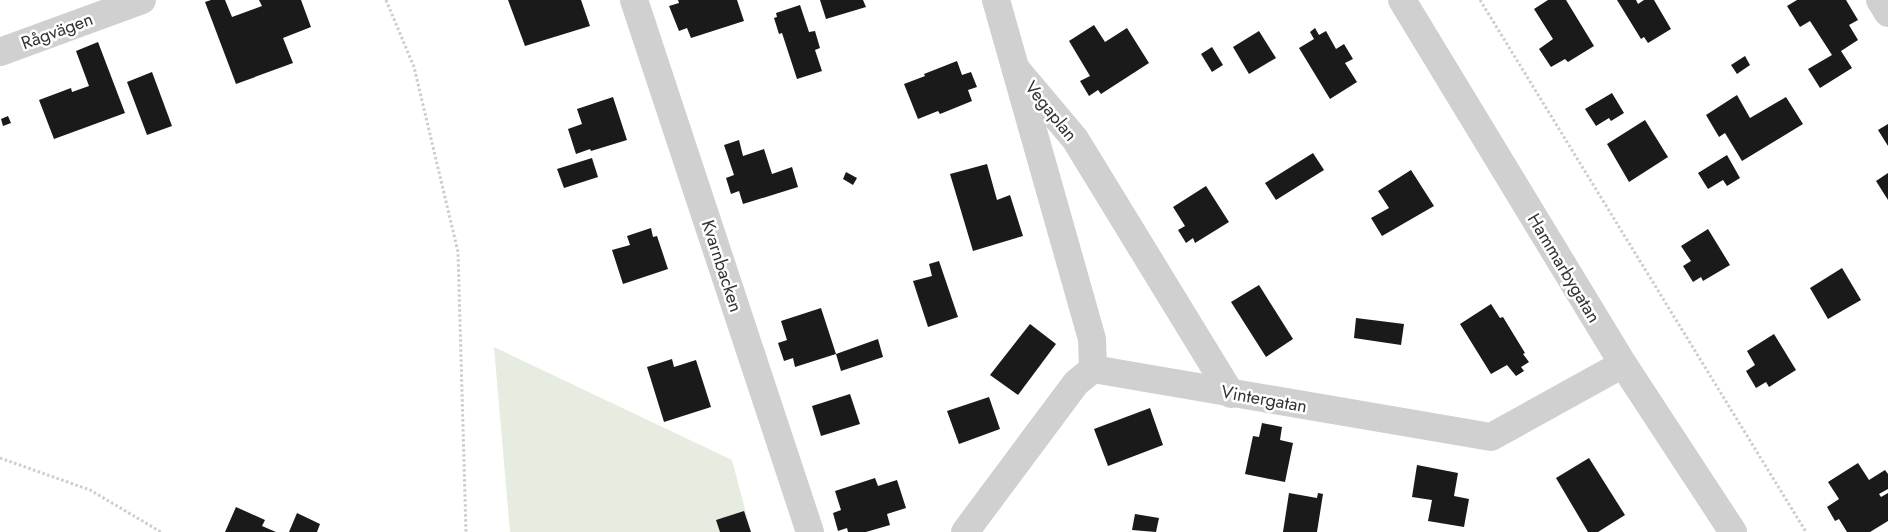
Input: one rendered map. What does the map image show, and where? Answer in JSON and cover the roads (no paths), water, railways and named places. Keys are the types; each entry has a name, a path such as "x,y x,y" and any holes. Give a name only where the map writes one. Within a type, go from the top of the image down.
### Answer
{"street":[{"name":"Rågvägen","path":"0,52 142,0"},
{"name":"Kvarnbacken","path":"634,0 810,532"},
{"path":"996,0 1016,69"},
{"name":"Hammarbygatan","path":"1402,0 1623,364 1733,532"},
{"path":"1880,0 1888,13"},
{"name":"Vegaplan","path":"1016,69 1092,339 1094,369"},
{"name":"Vegaplan","path":"1016,69 1075,139 1231,394"},
{"name":"Vintergatan","path":"1094,369 1231,394 1491,437 1623,364"},
{"path":"965,532 1076,383 1094,369"}]}
